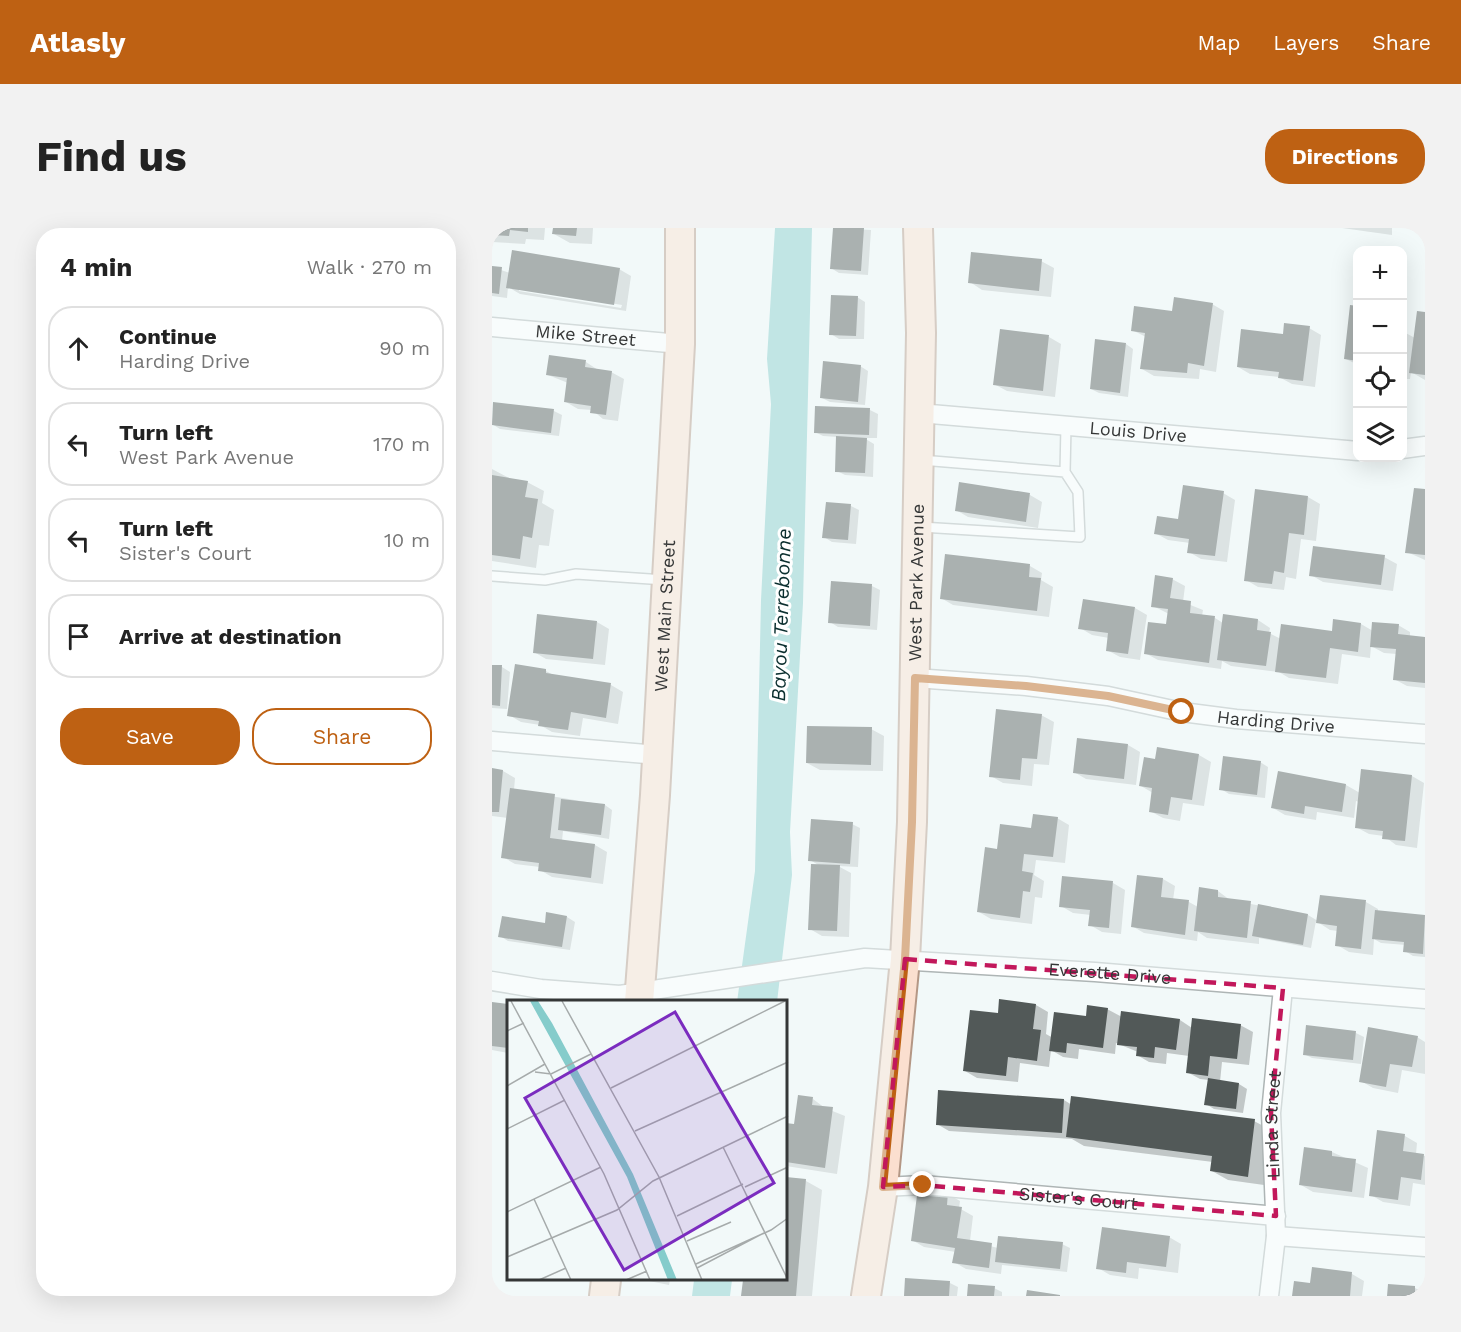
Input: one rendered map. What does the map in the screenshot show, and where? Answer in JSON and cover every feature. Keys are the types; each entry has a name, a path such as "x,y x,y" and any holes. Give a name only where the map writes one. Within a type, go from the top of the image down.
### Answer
{"main road":[{"name":"West Main Street","path":"640,998 657,755 680,344 680,228"},
{"name":"West Park Avenue","path":"866,1296 883,1187 905,959 912,822 921,333 918,228"},
{"path":"604,1296 606,1281"}],"street":[{"name":"Mike Street","path":"492,327 680,344"},
{"name":"Louis Drive","path":"919,414 1353,451"},
{"path":"1407,448 1425,446"},
{"name":"Harding Drive","path":"915,678 1026,686 1108,696 1182,712 1236,719 1425,734"},
{"path":"492,741 657,755"},
{"name":"Everette Drive","path":"492,981 542,989 640,998 715,982 865,958 905,959 1425,999"},
{"name":"Linda Street","path":"1269,1296 1276,1236 1271,1113 1283,988"},
{"name":"Sister's Court","path":"883,1187 923,1185 1276,1216"},
{"path":"1276,1236 1425,1247"}],"lane":[{"path":"917,527 1080,537 1078,492 1065,472 1066,426"},
{"path":"919,460 1065,472"},
{"path":"492,576 545,580 576,574 667,580"}],"highlighted area":[{"path":"905,959 1283,988 1271,1113 1276,1216 923,1185 883,1187"}],"water":[{"name":"Bayou Terrebonne","path":"775,228 812,228 803,603 790,832 792,875 777,1000 737,1000 755,871 761,600 771,404 767,359"},
{"path":"694,1281 732,1281 730,1296 692,1296"}],"building":[{"path":"492,228 528,228 528,232 510,230 509,236 492,235"},
{"path":"553,228 577,228 576,236 552,234"},
{"path":"833,228 864,228 861,271 830,269"},
{"path":"512,250 620,268 614,305 506,288"},
{"path":"971,252 1042,259 1039,291 968,283"},
{"path":"492,266 502,267 499,294 492,293"},
{"path":"831,295 858,296 856,336 829,335"},
{"path":"1174,297 1213,303 1204,366 1188,363 1187,373 1140,369 1145,333 1131,331 1134,306 1172,311"},
{"path":"1350,305 1353,305 1353,360 1344,359"},
{"path":"1417,311 1425,312 1425,375 1409,373"},
{"path":"1284,323 1310,326 1303,381 1278,378 1279,372 1237,367 1241,329 1283,334"},
{"path":"1000,329 1049,335 1043,391 993,385"},
{"path":"1095,339 1126,343 1120,393 1090,389"},
{"path":"549,355 586,360 585,367 612,371 606,415 590,413 591,406 564,402 567,378 546,375"},
{"path":"823,361 861,365 858,402 820,398"},
{"path":"493,402 554,409 551,433 492,425"},
{"path":"815,406 870,408 869,435 814,433"},
{"path":"836,436 867,438 865,473 835,472"},
{"path":"492,475 528,481 525,497 538,499 532,538 523,536 520,559 492,555"},
{"path":"959,482 1030,493 1026,522 955,511"},
{"path":"1183,485 1224,491 1215,556 1187,553 1189,539 1154,534 1157,516 1178,519"},
{"path":"1414,488 1425,489 1425,555 1405,553"},
{"path":"1255,489 1308,496 1304,535 1289,533 1284,573 1274,571 1272,584 1244,581"},
{"path":"826,502 851,504 848,540 822,538"},
{"path":"1313,546 1385,555 1381,585 1309,576"},
{"path":"945,554 1030,564 1029,577 1041,578 1037,611 940,599"},
{"path":"1155,575 1173,578 1170,598 1191,601 1190,613 1215,616 1209,663 1144,654 1148,622 1166,624 1168,609 1151,607"},
{"path":"831,581 872,584 870,626 828,623"},
{"path":"1083,599 1135,607 1128,654 1106,651 1108,633 1078,629"},
{"path":"537,614 597,621 593,659 533,653"},
{"path":"1223,614 1258,619 1257,630 1271,632 1266,666 1217,660"},
{"path":"1333,619 1361,623 1358,652 1330,648 1326,678 1275,672 1281,624 1332,631"},
{"path":"1372,622 1399,624 1398,634 1425,637 1425,683 1393,680 1396,649 1370,647"},
{"path":"515,664 546,669 546,673 611,683 606,718 571,712 568,730 538,726 539,721 507,716"},
{"path":"492,665 502,665 500,706 492,705"},
{"path":"996,709 1042,714 1037,759 1022,758 1020,780 989,777"},
{"path":"807,726 872,727 871,765 806,763"},
{"path":"1077,738 1128,744 1124,779 1073,773"},
{"path":"1157,747 1199,754 1192,800 1171,797 1168,815 1149,812 1152,788 1139,786 1144,757 1155,759"},
{"path":"1223,756 1261,761 1257,795 1219,790"},
{"path":"492,768 503,770 499,812 492,812"},
{"path":"1361,769 1412,775 1405,841 1382,839 1383,831 1355,828"},
{"path":"1278,771 1346,784 1342,812 1305,806 1304,814 1271,808"},
{"path":"510,788 555,794 550,838 595,844 591,878 538,871 539,863 501,858"},
{"path":"561,799 605,804 601,835 558,830"},
{"path":"1033,814 1058,817 1053,857 1024,854 1022,871 1033,873 1030,892 1023,891 1020,918 977,912 985,847 997,849 1000,824 1031,828"},
{"path":"811,819 853,822 850,864 808,861"},
{"path":"811,864 840,865 837,931 808,930"},
{"path":"1137,875 1163,878 1161,897 1189,900 1185,935 1131,927"},
{"path":"1062,876 1113,881 1109,928 1088,926 1090,910 1059,907"},
{"path":"1199,887 1218,890 1218,897 1251,901 1247,938 1194,931"},
{"path":"1320,895 1366,900 1361,949 1335,946 1337,926 1316,923"},
{"path":"1258,904 1308,914 1303,945 1252,936"},
{"path":"1375,910 1425,915 1423,954 1403,952 1404,942 1372,939"},
{"path":"546,912 567,916 562,947 498,937 502,916 545,923"},
{"path":"999,999 1036,1004 1033,1029 1041,1030 1037,1061 1008,1057 1006,1076 963,1071 970,1010 998,1013"},
{"path":"492,1002 507,1004 507,1048 492,1046"},
{"path":"1087,1005 1108,1008 1103,1048 1067,1043 1066,1053 1049,1051 1054,1012 1086,1016"},
{"path":"1121,1011 1180,1019 1176,1050 1155,1047 1154,1058 1136,1056 1137,1047 1117,1045"},
{"path":"1192,1018 1241,1024 1237,1059 1210,1056 1208,1076 1186,1073"},
{"path":"1306,1025 1356,1031 1353,1060 1303,1055"},
{"path":"1368,1027 1418,1036 1412,1067 1390,1064 1386,1087 1359,1082"},
{"path":"1208,1078 1239,1083 1236,1109 1204,1105"},
{"path":"938,1090 1064,1099 1062,1133 936,1125"},
{"path":"798,1095 813,1097 812,1105 833,1107 825,1168 788,1162 788,1123 794,1124"},
{"path":"1071,1096 1255,1119 1248,1177 1210,1171 1212,1156 1066,1137"},
{"path":"1377,1130 1405,1134 1403,1151 1424,1154 1421,1180 1401,1177 1398,1200 1369,1196"},
{"path":"1304,1147 1332,1151 1332,1156 1356,1159 1352,1192 1299,1185"},
{"path":"788,1177 806,1179 796,1296 741,1296 743,1281 788,1281"},
{"path":"918,1188 948,1192 947,1205 962,1207 957,1238 992,1243 989,1268 952,1263 955,1248 911,1241"},
{"path":"1102,1227 1170,1236 1166,1267 1127,1262 1126,1273 1096,1269"},
{"path":"998,1236 1063,1242 1060,1269 995,1262"},
{"path":"1312,1267 1352,1272 1350,1296 1292,1296 1294,1281 1310,1283"},
{"path":"905,1278 950,1281 949,1296 904,1296"},
{"path":"968,1284 995,1286 994,1296 967,1296"},
{"path":"1388,1284 1415,1286 1415,1296 1387,1296"},
{"path":"1027,1290 1060,1295 1060,1296 1026,1296"}],"route":[{"path":"923,1185 883,1187 905,959 912,822 915,678 1026,686 1108,696 1182,712"}]}
